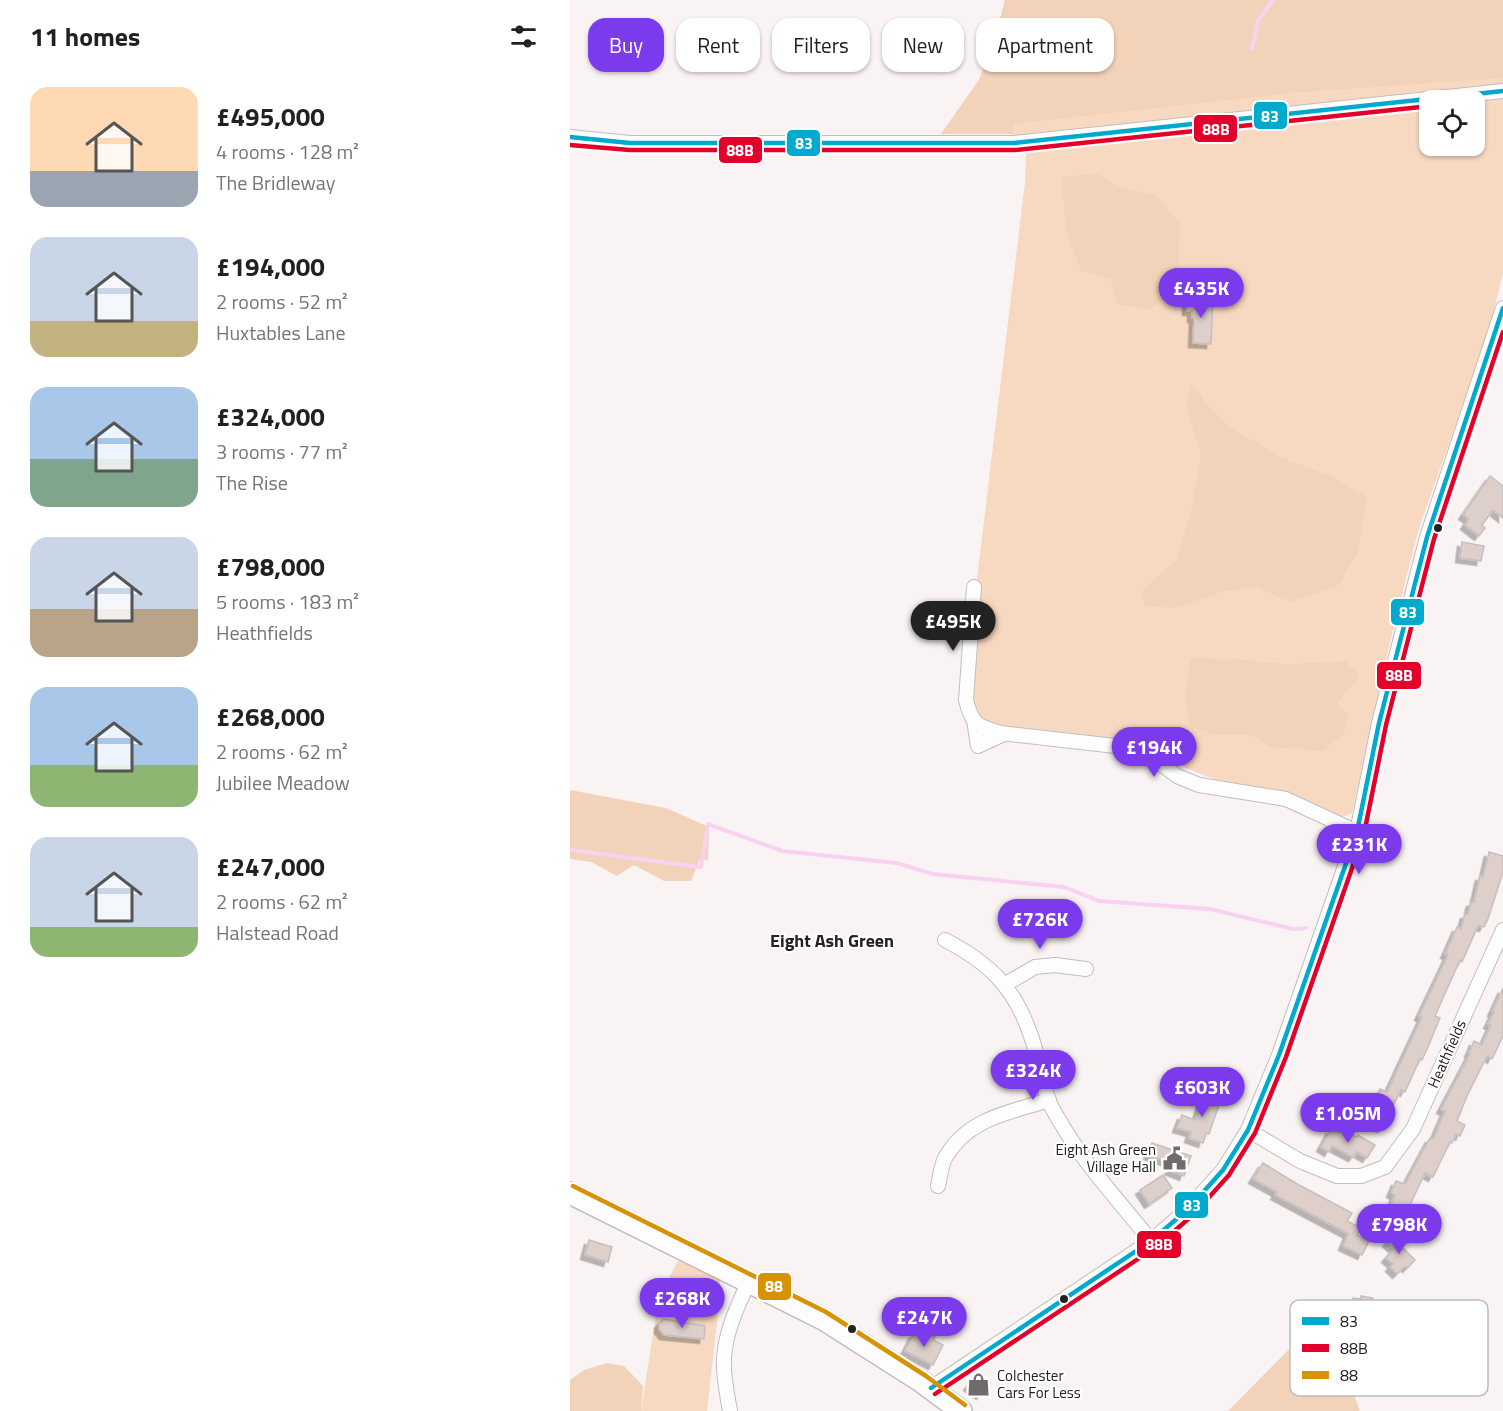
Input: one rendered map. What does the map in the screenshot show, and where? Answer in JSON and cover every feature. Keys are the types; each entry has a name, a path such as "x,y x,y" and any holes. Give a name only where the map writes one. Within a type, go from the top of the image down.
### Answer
{"main road":[{"path":"570,1193 823,1319 931,1388 961,1411"}],"street":[{"path":"570,137 630,143 693,144 1014,143 1503,91"},
{"path":"931,1388 1151,1240 1188,1209 1212,1183 1248,1130 1279,1055 1357,832 1379,723 1427,537 1503,308"},
{"path":"974,587 966,700 972,717 980,727 1004,734 1142,749 1177,776 1199,785 1286,799 1357,832"},
{"name":"Heathfields","path":"1248,1130 1300,1161 1337,1176 1360,1176 1385,1167 1413,1129 1503,930"},
{"path":"945,940 969,952 998,977 1019,1005 1032,1038 1049,1100 1063,1127 1151,1240"},
{"path":"1004,985 1035,966 1055,965 1086,969"},
{"path":"938,1185 944,1159 964,1135 985,1120 1049,1100"},
{"path":"730,1411 724,1358 736,1310 749,1281"}],"shaded area":[{"path":"1005,0 1503,0 1503,273 1488,334 1419,528 1390,642 1352,813 1342,817 1281,790 1231,786 1171,762 1143,743 991,723 973,712 970,700 975,595 1025,182 1026,149 1011,134 941,134 979,80 982,72 1114,72 1114,18 1000,18"},
{"path":"1005,0 1503,0 1503,78 1304,92 1014,124 1012,134 941,134 979,80 982,72 1114,72 1114,18 1000,18"},
{"path":"1096,173 1122,188 1154,194 1180,223 1178,290 1148,310 1117,304 1111,280 1081,271 1066,229 1061,177"},
{"path":"1191,383 1207,404 1231,428 1283,458 1333,477 1367,497 1358,552 1339,585 1290,602 1255,587 1221,592 1176,608 1144,606 1142,590 1176,560 1191,511 1201,455 1186,407"},
{"path":"1190,658 1235,659 1286,664 1346,661 1359,676 1337,704 1349,714 1343,735 1323,751 1270,747 1250,735 1216,735 1190,726 1185,699"},
{"path":"570,790 666,808 709,827 708,860 700,859 691,881 664,881 634,865 617,876 591,862 570,859"},
{"path":"678,1260 720,1280 707,1411 641,1411 658,1301"},
{"path":"1290,1348 1290,1396 1354,1396 1360,1411 1228,1411"},
{"path":"607,1363 624,1366 643,1386 641,1411 570,1411 570,1380 584,1370"}],"building":[{"path":"1187,297 1213,298 1211,344 1193,343 1194,318 1192,318 1192,311 1187,311"},
{"path":"1490,476 1503,486 1503,518 1493,510 1482,525 1485,528 1479,536 1465,525 1469,519 1463,515"},
{"path":"1462,542 1484,546 1481,561 1460,558"},
{"path":"1489,852 1503,856 1503,872 1488,919 1484,927 1478,926 1462,962 1460,960 1435,1016 1440,1018 1422,1060 1420,1059 1405,1092 1401,1090 1382,1128 1364,1120 1380,1089 1387,1092 1422,1017 1419,1016 1448,955 1445,954 1457,927 1461,929 1465,914 1468,914 1471,902 1474,902"},
{"path":"1503,988 1503,1036 1492,1059 1487,1056 1467,1096 1457,1121 1465,1125 1460,1136 1456,1134 1452,1143 1450,1142 1433,1177 1425,1173 1410,1205 1415,1207 1405,1230 1392,1224 1397,1213 1389,1209 1395,1195 1391,1193 1396,1181 1405,1184 1430,1138 1433,1139 1445,1111 1441,1109 1470,1054 1474,1041 1482,1045 1491,1025 1488,1024 1494,1012 1492,1012"},
{"path":"1206,1090 1222,1096 1209,1134 1206,1133 1203,1143 1189,1138 1191,1132 1177,1128 1182,1115 1195,1120"},
{"path":"1331,1129 1339,1133 1341,1129 1357,1137 1358,1135 1375,1145 1367,1158 1357,1152 1353,1157 1332,1146 1329,1152 1321,1147"},
{"name":"Eight Ash Green Village Hall","path":"1152,1143 1191,1156 1184,1176 1169,1170 1177,1165 1148,1155"},
{"path":"1263,1163 1352,1213 1347,1221 1361,1228 1357,1235 1369,1241 1362,1255 1343,1246 1348,1234 1275,1195 1277,1192 1253,1179"},
{"path":"1163,1175 1172,1188 1149,1204 1140,1190"},
{"path":"1396,1234 1406,1243 1402,1247 1415,1260 1397,1274 1390,1267 1393,1264 1386,1258 1394,1249 1387,1242"},
{"path":"589,1240 612,1247 608,1262 585,1255"},
{"path":"1361,1296 1373,1298 1372,1300 1353,1300 1353,1298 1361,1299"},
{"path":"663,1319 705,1326 704,1339 664,1335 659,1329 659,1324"},
{"path":"925,1332 935,1337 933,1340 943,1345 933,1365 905,1351 914,1333 923,1337"},
{"name":"Colchester Cars For Less","path":"977,1374 990,1383 981,1395 968,1386"}],"waterway":[{"path":"1252,49 1258,21 1273,0"},
{"path":"570,850 701,867 708,824 782,851 897,863 933,874 1064,887 1099,901 1210,909 1293,929 1306,928"}],"transit line":[{"name":"83","path":"570,137 630,143 1014,143 1503,91"},
{"name":"88B","path":"570,145 630,150 1015,150 1419,107"},
{"name":"83","path":"931,1388 1151,1241 1188,1209 1223,1170 1248,1130 1279,1055 1357,832 1379,723 1427,537 1503,308"},
{"name":"88B","path":"935,1394 1156,1247 1194,1214 1229,1175 1255,1133 1286,1057 1364,834 1386,725 1434,539 1503,332"},
{"name":"88","path":"573,1186 826,1312 926,1376 965,1405"}],"place":[{"name":"Eight Ash Green Village Hall","path":"1174,1159"},
{"name":"Colchester Cars For Less","path":"979,1385"}],"district":[{"name":"Eight Ash Green","path":"832,941"}]}
